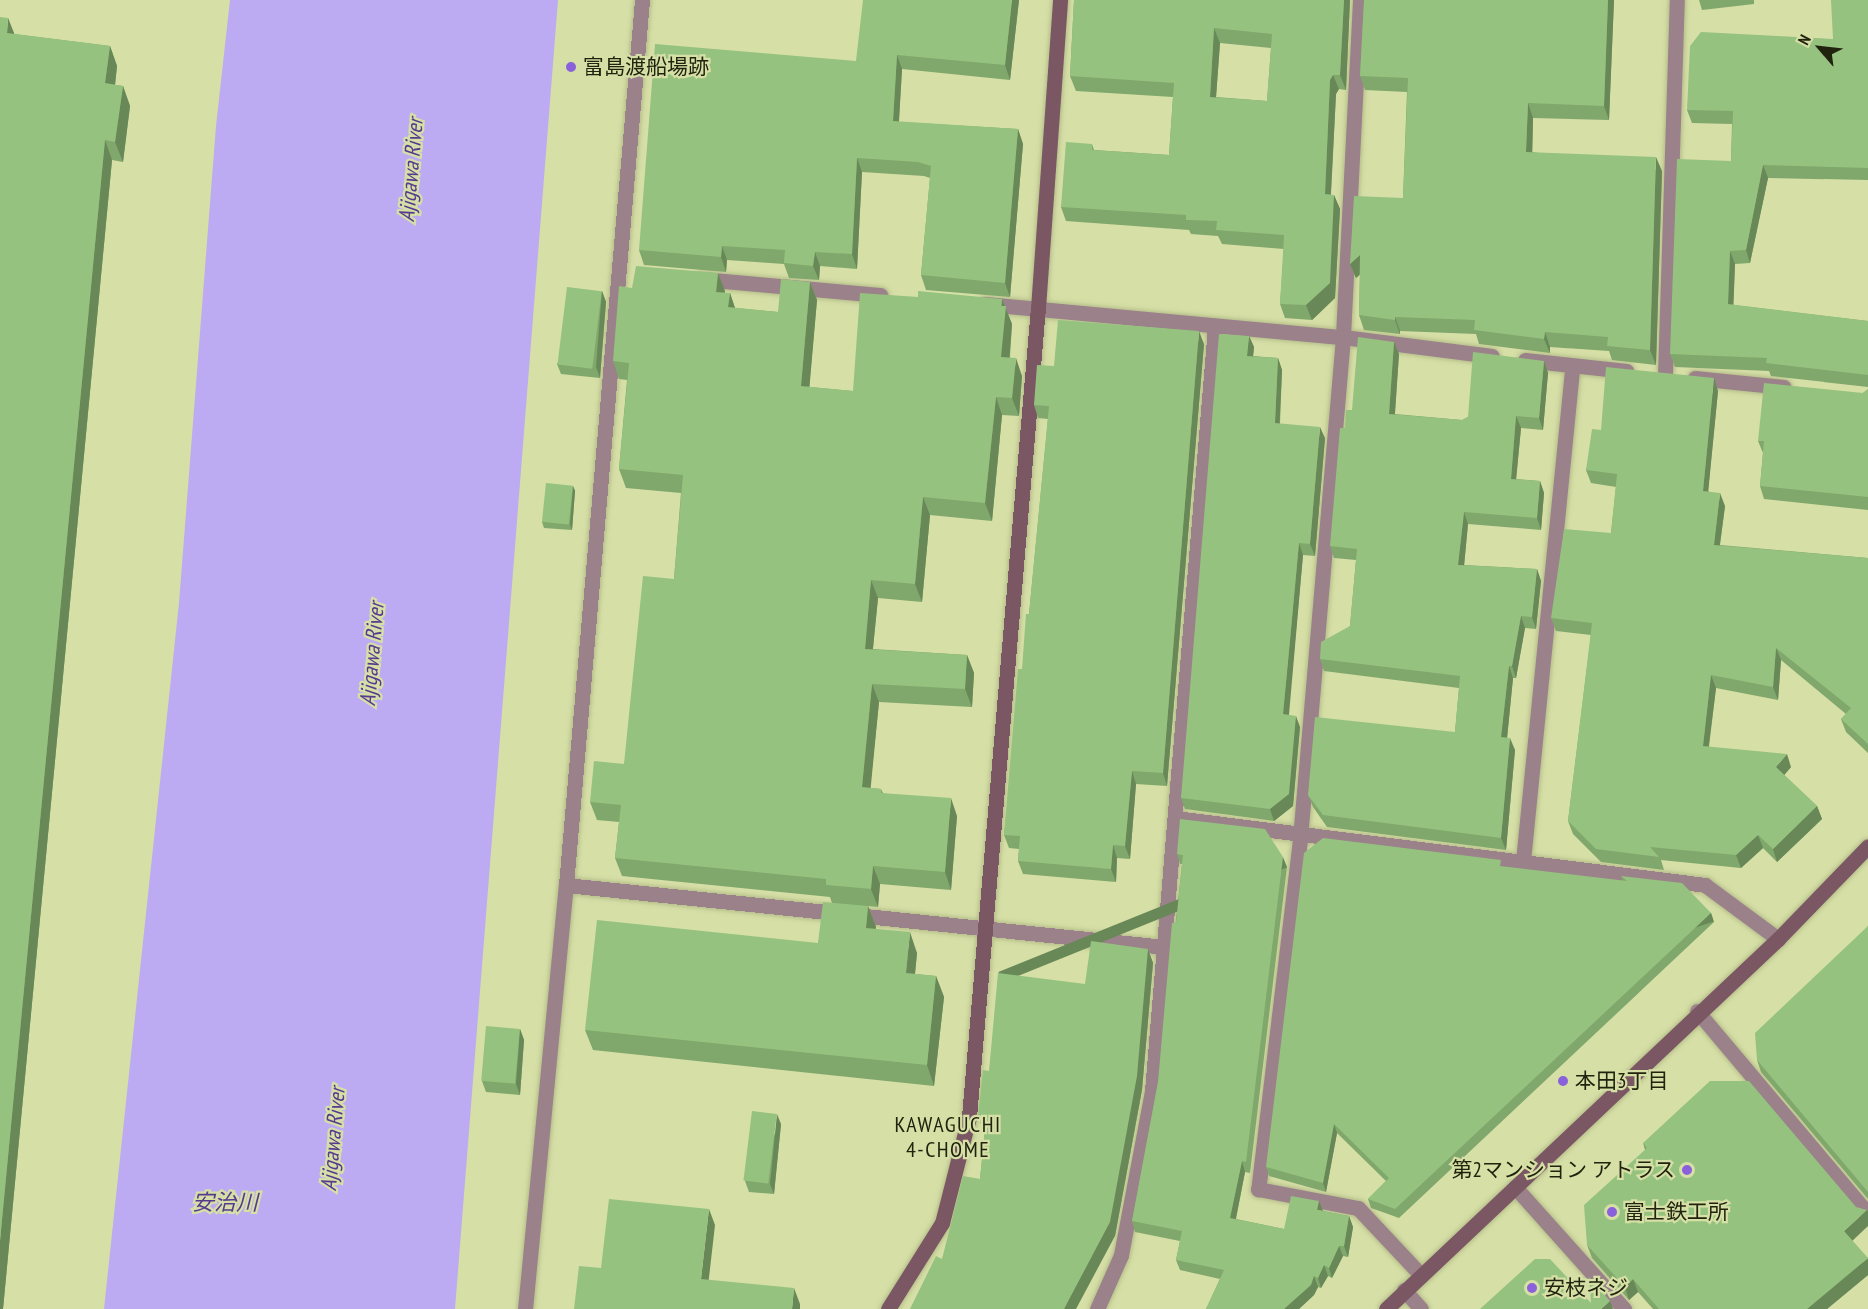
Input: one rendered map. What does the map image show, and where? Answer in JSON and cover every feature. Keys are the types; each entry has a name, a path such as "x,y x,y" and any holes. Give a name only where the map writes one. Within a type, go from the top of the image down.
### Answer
{"street":[{"path":"525,1309 624,273 642,0"},
{"path":"888,1309 942,1223 969,1117 1038,309 1060,0"},
{"path":"1360,0 1342,337 1301,831 1258,1189 1358,1208 1421,1275"},
{"path":"1653,374 1677,0"},
{"path":"688,278 898,296"},
{"path":"968,302 1215,327 1342,337 1572,366 1800,389"},
{"path":"1098,1309 1121,1255 1152,1091 1215,327"},
{"path":"1523,861 1572,366"},
{"path":"1175,818 1301,831 1705,885 1778,939"},
{"path":"1386,1309 1697,1011 1778,939 1868,846"},
{"path":"566,885 986,931 1165,947"},
{"path":"1697,1011 1868,1214"},
{"path":"1515,1186 1624,1309"},
{"path":"1404,1290 1421,1309"}],"water":[{"path":"230,0 558,0 455,1309 104,1309 179,603 216,126"}],"building":[{"path":"863,0 1012,0 1005,65 897,55 893,121 1018,129 1005,283 921,275 931,166 918,162 857,158 852,254 815,252 813,266 784,263 785,250 722,246 721,257 639,250 655,44 856,61"},
{"path":"1074,0 1344,0 1340,75 1333,75 1330,80 1325,194 1334,195 1330,283 1306,305 1280,304 1284,235 1216,230 1217,221 1186,220 1186,215 1061,207 1066,142 1092,144 1092,150 1169,155 1174,83 1070,76","holes":["1214,28 1272,34 1267,101 1210,97"]},
{"path":"1364,0 1608,0 1604,106 1528,103 1526,152 1656,157 1650,350 1607,346 1608,337 1545,332 1544,339 1474,330 1475,320 1395,317 1395,320 1359,315 1360,255 1350,264 1354,196 1403,198 1408,78 1360,76"},
{"path":"1831,0 1868,0 1868,168 1763,165 1746,250 1730,251 1728,304 1868,321 1868,375 1766,363 1767,358 1670,354 1677,159 1731,161 1733,111 1687,110 1690,46 1701,32 1833,39"},
{"path":"0,17 8,18 7,33 110,46 105,83 123,86 115,142 105,140 0,1241"},
{"path":"636,266 718,273 716,292 730,293 728,307 778,312 781,279 810,282 801,386 853,391 860,293 918,297 918,291 1002,299 1001,306 1006,306 1001,357 1016,358 1012,398 996,397 985,503 923,497 915,584 871,580 865,649 967,655 965,689 872,684 862,787 881,789 881,793 951,798 945,872 873,866 871,889 826,885 826,879 615,858 621,805 590,802 594,761 624,764 643,576 674,579 683,475 619,469 629,363 613,361 619,286 632,288"},
{"path":"567,287 602,291 592,369 557,364"},
{"path":"1058,320 1199,331 1163,773 1132,771 1125,846 1113,845 1111,869 1018,861 1020,836 1004,835 1018,669 1022,669 1026,614 1029,614 1049,406 1034,405 1037,365 1054,366"},
{"path":"1219,334 1249,336 1247,356 1278,358 1275,423 1320,427 1310,544 1299,543 1283,714 1296,716 1289,794 1270,809 1181,798"},
{"path":"1358,337 1394,342 1389,414 1462,420 1468,417 1473,352 1544,361 1539,418 1516,416 1511,479 1540,481 1537,518 1464,512 1458,565 1537,569 1532,617 1521,616 1512,666 1509,666 1501,737 1510,738 1501,838 1323,815 1308,795 1315,717 1455,732 1460,676 1320,659 1321,642 1350,626 1357,549 1330,546 1340,428 1345,428 1346,410 1352,410"},
{"path":"1606,367 1714,378 1703,491 1720,493 1714,545 1868,558 1868,744 1841,719 1851,708 1776,648 1773,687 1711,675 1703,746 1787,754 1776,767 1817,806 1773,849 1758,835 1736,855 1650,847 1659,857 1596,849 1568,821 1592,623 1551,618 1564,529 1611,533 1617,474 1586,470 1592,429 1601,430"},
{"path":"1764,383 1863,393 1868,389 1868,497 1760,486 1764,441 1758,441"},
{"path":"546,483 573,486 569,525 542,522"},
{"path":"1180,819 1265,829 1283,857 1246,1162 1242,1161 1230,1218 1284,1229 1291,1196 1319,1201 1317,1210 1349,1216 1344,1246 1339,1246 1329,1268 1324,1265 1318,1278 1314,1276 1311,1285 1284,1309 1206,1309 1224,1270 1176,1260 1182,1231 1132,1221 1158,1082 1172,923 1176,923 1183,855 1177,854"},
{"path":"1323,838 1501,860 1500,866 1627,881 1621,876 1682,883 1711,913 1395,1209 1368,1199 1389,1178 1334,1124 1323,1183 1266,1167 1304,853"},
{"path":"823,902 868,906 866,928 910,932 906,973 936,976 927,1065 585,1030 597,920 818,943"},
{"path":"1868,926 1868,1192 1757,1060 1755,1033"},
{"path":"1091,941 1148,949 1137,1076 1110,1222 1064,1309 910,1309 936,1256 942,1259 963,1176 980,1179 986,1117 978,1116 983,1070 989,1071 998,973 1085,984"},
{"path":"486,1026 520,1029 515,1084 481,1081"},
{"path":"1710,1081 1749,1081 1856,1207 1867,1210 1844,1231 1868,1258 1807,1309 1659,1309 1633,1279 1625,1287 1587,1245 1584,1205 1647,1148 1643,1143"},
{"path":"752,1111 777,1114 768,1184 743,1180"},
{"path":"609,1199 709,1209 701,1279 794,1288 792,1309 574,1309 579,1266 601,1268"},
{"path":"1535,1259 1550,1259 1591,1303 1589,1277 1610,1301 1601,1309 1480,1309"}],"place":[{"name":"富島渡船場跡","path":"571,67"},
{"name":"本田3丁目","path":"1563,1081"},
{"name":"第2マンション アトラス","path":"1687,1170"},
{"name":"富士鉄工所","path":"1612,1212"},
{"name":"安枝ネジ","path":"1532,1288"}],"district":[{"name":"KAWAGUCHI 4-CHOME","path":"948,1136"}],"water label":[{"name":"Ajigawa River","path":"411,170"},
{"name":"Ajigawa River","path":"372,654"},
{"name":"Ajigawa River","path":"333,1139"},
{"name":"安治川","path":"225,1203"}]}
